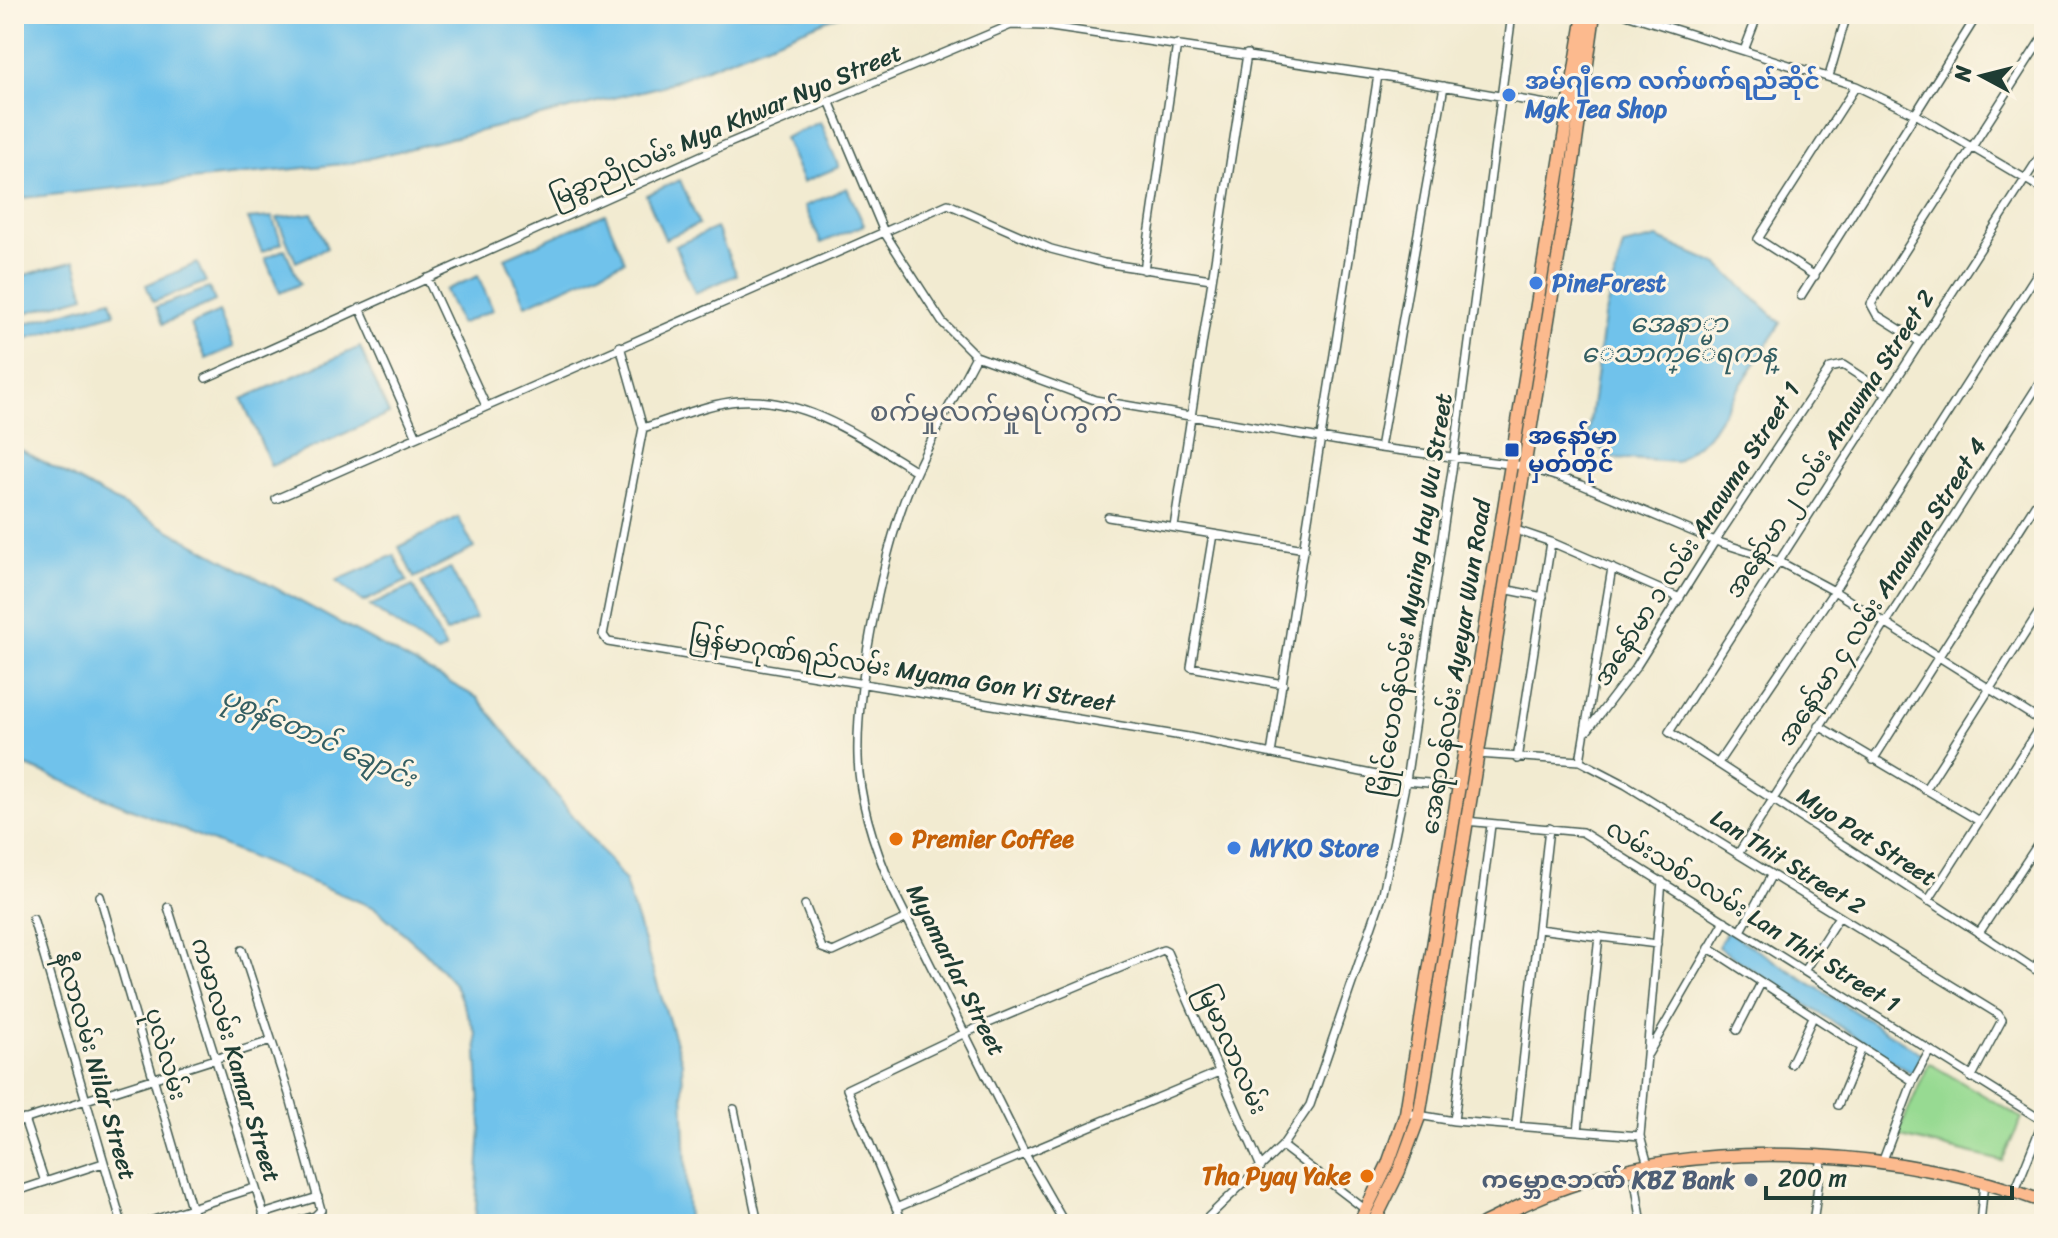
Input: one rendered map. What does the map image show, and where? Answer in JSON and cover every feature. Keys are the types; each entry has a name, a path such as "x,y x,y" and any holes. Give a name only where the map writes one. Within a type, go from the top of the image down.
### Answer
{"main road":[{"path":"1575,109 1584,14"},
{"path":"1575,109 1594,14"},
{"name":"အေရာဝန်လမ်း Ayeyar Wun Road","path":"1373,1224 1399,1171 1413,1115 1575,109"},
{"name":"အေရာဝန်လမ်း Ayeyar Wun Road","path":"1466,787 1478,754 1513,529 1517,465"},
{"name":"အေရာဝန်လမ်း Ayeyar Wun Road","path":"1359,1224 1413,1115"},
{"path":"1483,1224 1557,1190 1633,1168 1756,1156 1822,1155 1883,1160 1985,1181 2044,1202"}],"street":[{"name":"မြိုင်ဟေဝန်လမ်း Myaing Hay Wu Street","path":"1201,1224 1282,1146 1310,1105 1364,956 1383,893 1406,781 1454,457 1512,14"},
{"path":"1629,14 1745,48 1856,86 1917,115 2044,190"},
{"path":"1745,48 1758,14"},
{"path":"1829,76 1847,14"},
{"path":"1801,296 1978,14"},
{"name":"မြခွာညိုလမ်း Mya Khwar Nyo Street","path":"206,378 427,278 977,37 1011,25 1044,26 1247,54 1575,109"},
{"path":"1920,342 1877,315 1871,304 2044,35"},
{"path":"1144,270 1177,44"},
{"path":"1174,527 1247,54"},
{"path":"1271,754 1378,75"},
{"path":"1380,448 1444,86"},
{"path":"1815,276 1758,239 1856,86"},
{"path":"830,103 884,232 942,322 976,356 1095,400 1380,448 1517,465 1582,485 1715,541 1778,561 1834,591 2044,722 1928,901"},
{"name":"အနော်မာ ၂ လမ်း Anawma Street 2","path":"1669,732 2044,150"},
{"path":"276,499 948,204 1051,249 1144,270 1211,279"},
{"path":"1718,763 1834,591 2044,263"},
{"path":"427,278 486,406"},
{"path":"360,308 417,437"},
{"path":"620,346 643,428 737,401 776,403 820,416 916,471"},
{"name":"Myamarlar Street","path":"976,356 916,471 887,563 863,686 858,759 865,800 883,867 1025,1154 1065,1224"},
{"name":"အနော်မာ ၁ လမ်း Anawma Street 1","path":"1587,731 1628,678 1830,368 1843,365 1886,393"},
{"name":"အနော်မာ ၄ လမ်း Anawma Street 4","path":"1738,854 2044,376"},
{"name":"မြန်မာဂုဏ်ရည်လမ်း Myama Gon Yi Street","path":"643,428 603,635 608,642 1188,737 1406,781 1466,787"},
{"path":"1873,760 2044,491"},
{"path":"1108,517 1305,549"},
{"path":"1513,529 1551,542 1680,598"},
{"path":"1213,534 1191,667 1283,684"},
{"path":"1517,759 1551,542"},
{"path":"1580,761 1612,568"},
{"path":"1504,589 1543,597"},
{"path":"1925,790 2044,604"},
{"path":"1819,726 1979,821"},
{"name":"Myo Pat Street","path":"1669,732 2044,975"},
{"name":"Lan Thit Street 2","path":"1478,754 1580,761 1626,785 2002,1016 1971,1078"},
{"name":"လမ်းသစ်၁လမ်း Lan Thit Street 1","path":"1460,820 1582,832 1929,1052 2043,1119"},
{"path":"1454,1121 1491,825"},
{"path":"1516,1126 1549,828"},
{"path":"1979,933 2044,835"},
{"path":"1741,931 1771,876"},
{"path":"1648,1165 1640,1136 1662,881"},
{"name":"ပုလဲလမ်း","path":"100,896 196,1224"},
{"path":"805,905 822,948 833,952 907,918"},
{"name":"ကမာလမ်း Kamar Street","path":"168,907 267,1224"},
{"path":"1804,971 1838,918"},
{"name":"နီလာလမ်း Nilar Street","path":"33,919 83,1100 122,1224"},
{"path":"1646,1056 1725,921"},
{"path":"1538,929 1657,944"},
{"path":"1578,1131 1599,936"},
{"path":"1709,948 1913,1081"},
{"path":"242,950 321,1210 315,1216 288,1224"},
{"name":"မြမာလာလမ်း","path":"965,1033 1165,951 1261,1167"},
{"path":"2034,969 2044,953"},
{"path":"1737,1030 1761,983"},
{"path":"1791,1064 1813,1017"},
{"path":"903,1224 847,1089 965,1033"},
{"path":"14,1123 271,1041"},
{"path":"1838,1105 1862,1048"},
{"path":"1883,1160 1913,1081 1929,1052"},
{"path":"896,1208 1219,1072"},
{"path":"734,1109 758,1224"},
{"path":"1413,1115 1640,1136"},
{"path":"24,1119 45,1182"},
{"path":"2015,1191 2043,1119"},
{"path":"1282,1146 1366,1210"},
{"path":"1814,1223 1822,1155"},
{"path":"14,1192 103,1163"},
{"path":"1633,1168 1642,1224"},
{"path":"1980,1224 1985,1181"},
{"path":"141,1224 254,1188"},
{"path":"263,1214 318,1197"},
{"path":"1210,1217 1216,1224"},
{"path":"1742,1224 1871,1223"}],"green space":[{"path":"1929,1063 2022,1118 2002,1161 1897,1136"}],"water":[{"path":"14,14 842,14 662,86 351,163 14,199"},
{"path":"820,122 839,167 803,182 784,138"},
{"path":"680,180 699,224 665,239 646,195"},
{"path":"847,188 864,225 821,243 805,206"},
{"path":"312,213 327,248 296,262 277,218"},
{"path":"605,214 625,261 526,305 505,258"},
{"path":"272,217 282,243 262,252 248,219"},
{"path":"716,228 737,275 695,293 675,246"},
{"name":"အေနာ္မာ ေသာက္ေရကန္","path":"1657,238 1719,265 1781,323 1708,436 1676,462 1610,458 1588,436 1604,317 1623,246"},
{"path":"285,249 300,284 280,293 265,258"},
{"path":"75,261 85,296 15,316 14,278"},
{"path":"197,263 206,282 153,302 146,285"},
{"path":"478,276 493,310 460,324 445,290"},
{"path":"209,288 215,301 163,324 156,307"},
{"path":"111,299 115,313 21,340 17,326"},
{"path":"219,312 234,347 206,359 191,325"},
{"path":"360,347 389,414 271,466 242,399"},
{"name":"ပုစွန်တောင် ချောင်း","path":"14,446 478,698 624,879 682,1062 688,1224 475,1224 481,1126 476,1034 455,985 424,951 375,908 14,761"},
{"path":"458,517 474,548 414,578 399,547"},
{"path":"394,555 407,581 363,602 336,581"},
{"path":"450,568 476,618 446,633 421,583"},
{"path":"413,586 446,649 437,653 370,606"},
{"path":"1727,931 1922,1054 1913,1074 1718,947"}],"place":[{"name":"အမ်ဂျီကေ လက်ဖက်ရည်ဆိုင် Mgk Tea Shop","path":"1509,95"},
{"name":"PineForest","path":"1536,283"},
{"name":"အနော်မာ မှတ်တိုင်","path":"1512,450"},
{"name":"Premier Coffee","path":"896,839"},
{"name":"MYKO Store","path":"1234,848"},
{"name":"Tha Pyay Yake","path":"1367,1176"},
{"name":"ကမ္ဘောဇဘဏ် KBZ Bank","path":"1751,1180"}],"district":[{"name":"စက်မှုလက်မှုရပ်ကွက်","path":"996,411"}]}
